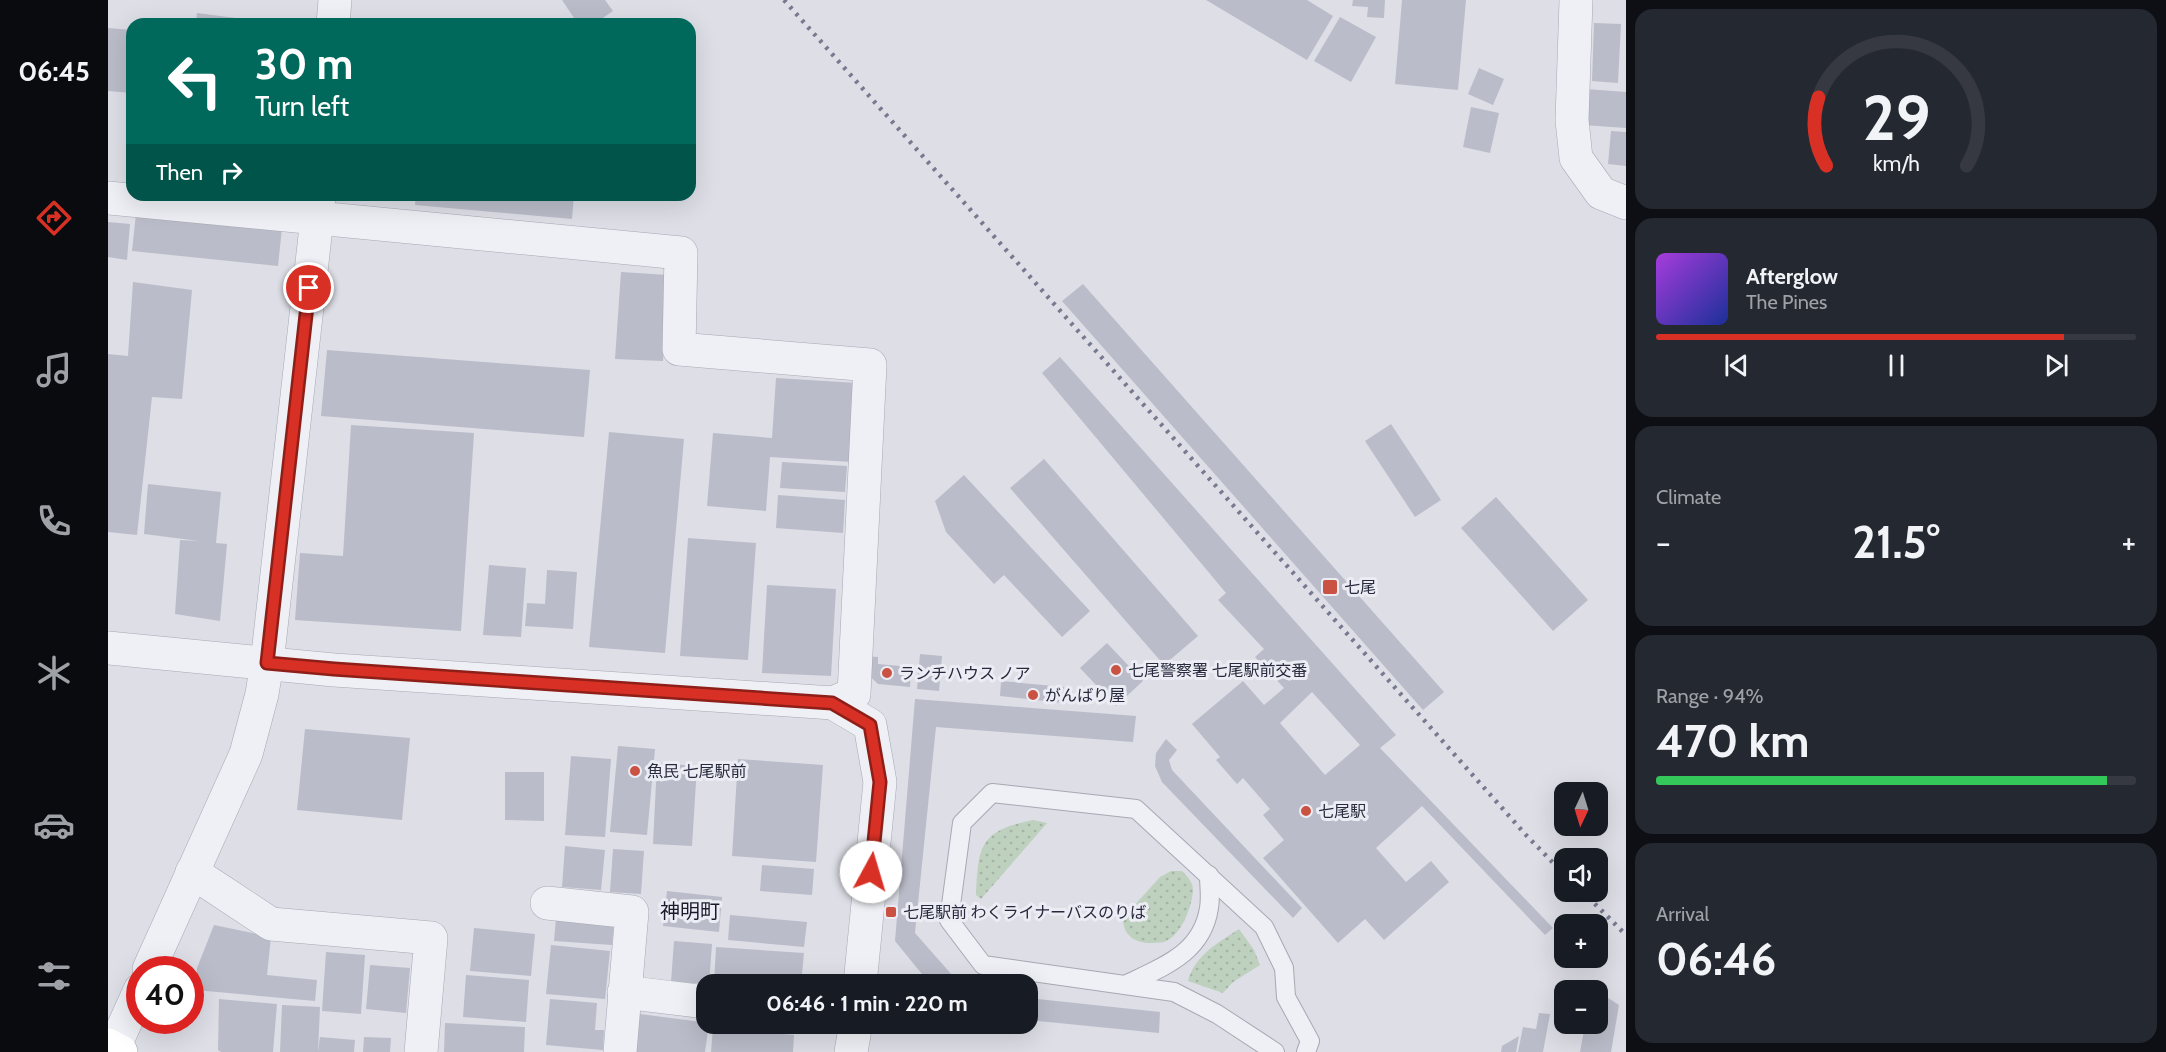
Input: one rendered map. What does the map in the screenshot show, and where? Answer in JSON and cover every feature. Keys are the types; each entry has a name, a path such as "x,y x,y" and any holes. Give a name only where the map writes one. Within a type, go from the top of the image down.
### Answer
{"street":[{"path":"334,18 335,0"},
{"path":"1576,0 1572,120 1576,158 1601,193 1626,203"},
{"path":"108,198 126,199"},
{"path":"187,201 318,206 681,253 680,349 870,365 854,693 832,703"},
{"path":"155,956 246,753 262,694 318,206"},
{"path":"108,648 346,670 832,703 870,725 880,782 861,974"},
{"path":"192,872 272,924 431,938 421,1052"},
{"path":"547,903 632,912 620,1052"},
{"path":"624,992 696,1001"},
{"path":"114,1049 126,1022"},
{"path":"851,1052 854,1034"}],"lane":[{"path":"1275,1052 1217,1014 1173,992 983,965 950,920 962,823 992,793 1136,808 1264,927 1284,968 1286,997 1310,1041 1306,1052"},
{"path":"1125,985 1186,952 1197,940 1206,924 1210,906 1209,875"}],"green space":[{"path":"1033,820 1047,823 981,899 976,895 978,864 985,843 1002,829"},
{"path":"1171,871 1182,871 1192,884 1192,897 1188,912 1176,934 1170,939 1164,942 1148,943 1137,941 1128,935 1123,918 1160,877"},
{"path":"1239,929 1254,950 1260,965 1233,982 1223,993 1188,981 1191,972 1202,957"}],"building":[{"path":"562,0 605,0 613,11 603,18 574,18"},
{"path":"1206,0 1307,0 1333,16 1307,60"},
{"path":"1353,0 1385,0 1384,18 1367,17 1368,7 1352,6"},
{"path":"1402,0 1466,0 1458,90 1395,84"},
{"path":"197,13 236,18 197,18"},
{"path":"1340,17 1376,37 1351,82 1314,61"},
{"path":"1594,23 1621,24 1618,83 1592,81"},
{"path":"108,28 126,30 126,92 108,91"},
{"path":"1479,68 1504,79 1493,105 1468,94"},
{"path":"1586,89 1626,92 1626,128 1583,125"},
{"path":"1471,107 1499,113 1490,153 1463,147"},
{"path":"1611,131 1626,132 1626,166 1608,164"},
{"path":"415,201 574,201 572,219 415,205"},
{"path":"136,214 282,228 278,266 132,251"},
{"path":"108,222 130,224 127,260 108,257"},
{"path":"621,272 668,275 663,361 615,359"},
{"path":"133,282 192,290 182,399 152,397 137,535 108,532 108,354 128,356"},
{"path":"1083,284 1444,692 1423,710 1062,301"},
{"path":"327,350 590,370 584,437 321,416"},
{"path":"1060,357 1396,735 1380,748 1553,928 1545,935 1422,806 1376,848 1406,882 1431,861 1449,882 1384,940 1365,919 1338,943 1263,858 1284,840 1263,815 1270,809 1243,778 1237,784 1216,760 1220,757 1192,724 1243,681 1264,705 1284,688 1255,657 1264,649 1218,600 1226,593 1042,373","holes":["1312,692 1360,745 1325,775 1280,723"]},
{"path":"776,378 857,383 852,462 770,457 766,511 707,506 713,433 772,438"},
{"path":"1391,424 1441,500 1415,517 1365,441"},
{"path":"351,425 474,433 461,631 295,620 300,553 343,556"},
{"path":"609,432 684,439 665,653 589,647"},
{"path":"1044,459 1198,636 1164,665 1010,488"},
{"path":"782,462 847,466 845,492 780,488"},
{"path":"964,475 1090,611 1062,637 1004,575 994,584 946,532 935,501"},
{"path":"148,484 221,492 216,543 227,544 220,621 175,614 180,540 199,541 144,534"},
{"path":"778,495 845,500 843,533 776,528"},
{"path":"1496,497 1588,600 1553,631 1461,528"},
{"path":"688,538 756,543 748,660 680,656"},
{"path":"489,565 526,568 521,637 483,635"},
{"path":"547,570 577,572 573,629 525,626 527,603 545,604"},
{"path":"767,585 836,589 831,676 762,673"},
{"path":"1107,643 1143,681 1116,706 1080,668"},
{"path":"920,654 942,656 939,691 917,689"},
{"path":"863,656 878,657 878,664 911,667 910,687 878,684 862,669"},
{"path":"1001,681 1064,687 1063,703 1000,696"},
{"path":"915,699 1136,716 1133,742 936,727 915,933 951,974 922,974 895,941"},
{"path":"305,729 410,738 402,820 297,810"},
{"path":"1166,739 1177,750 1169,760 1172,770 1302,908 1293,918 1162,782 1155,766 1156,753"},
{"path":"618,746 655,749 647,835 610,832"},
{"path":"571,756 611,759 605,837 565,835"},
{"path":"738,759 823,765 816,862 732,856"},
{"path":"657,763 697,766 692,846 653,844"},
{"path":"505,772 544,772 544,821 505,820"},
{"path":"565,846 605,850 601,890 562,887"},
{"path":"613,849 644,851 641,894 610,892"},
{"path":"762,865 814,869 812,895 760,891"},
{"path":"667,891 722,897 719,932 663,926"},
{"path":"730,915 807,922 804,947 728,940"},
{"path":"556,918 614,922 612,945 554,941"},
{"path":"214,925 271,937 267,975 317,980 315,1001 204,991 204,956 202,956"},
{"path":"474,928 535,934 531,976 470,971"},
{"path":"674,941 712,944 710,974 696,974 696,983 671,982"},
{"path":"551,945 610,951 605,999 546,994"},
{"path":"716,947 804,953 802,974 715,974"},
{"path":"326,952 365,955 361,1014 322,1011"},
{"path":"370,965 410,968 406,1013 366,1009"},
{"path":"466,975 529,980 526,1022 463,1017"},
{"path":"1608,998 1619,1005 1611,1052 1580,1052 1583,1034 1608,1034"},
{"path":"219,999 277,1004 273,1052 221,1052 218,1050"},
{"path":"550,999 597,1003 595,1030 604,1030 603,1050 546,1045"},
{"path":"1038,999 1160,1012 1159,1033 1038,1021"},
{"path":"282,1005 320,1007 318,1052 280,1052"},
{"path":"1539,1013 1550,1014 1543,1052 1518,1052 1523,1027 1536,1029"},
{"path":"640,1014 696,1021 696,1034 707,1034 705,1052 635,1052"},
{"path":"445,1023 525,1027 524,1052 444,1052"},
{"path":"712,1034 794,1035 793,1052 711,1052"},
{"path":"1519,1036 1516,1052 1501,1052 1502,1046"},
{"path":"320,1037 355,1040 354,1052 318,1052"},
{"path":"364,1037 391,1038 390,1052 363,1052"}],"railway":[{"path":"784,0 1554,864"},
{"path":"1593,902 1626,935"}],"place":[{"name":"七尾","path":"1330,587"},
{"name":"七尾警察署 七尾駅前交番","path":"1116,670"},
{"name":"ランチハウス ノア","path":"887,673"},
{"name":"がんばり屋","path":"1033,695"},
{"name":"魚民 七尾駅前","path":"635,771"},
{"name":"七尾駅","path":"1306,811"},
{"name":"七尾駅前 わくライナーバスのりば","path":"891,912"}],"district":[{"name":"神明町","path":"690,911"}],"route":[{"path":"309,288 267,663 832,703 870,725 880,782 871,872"}]}
